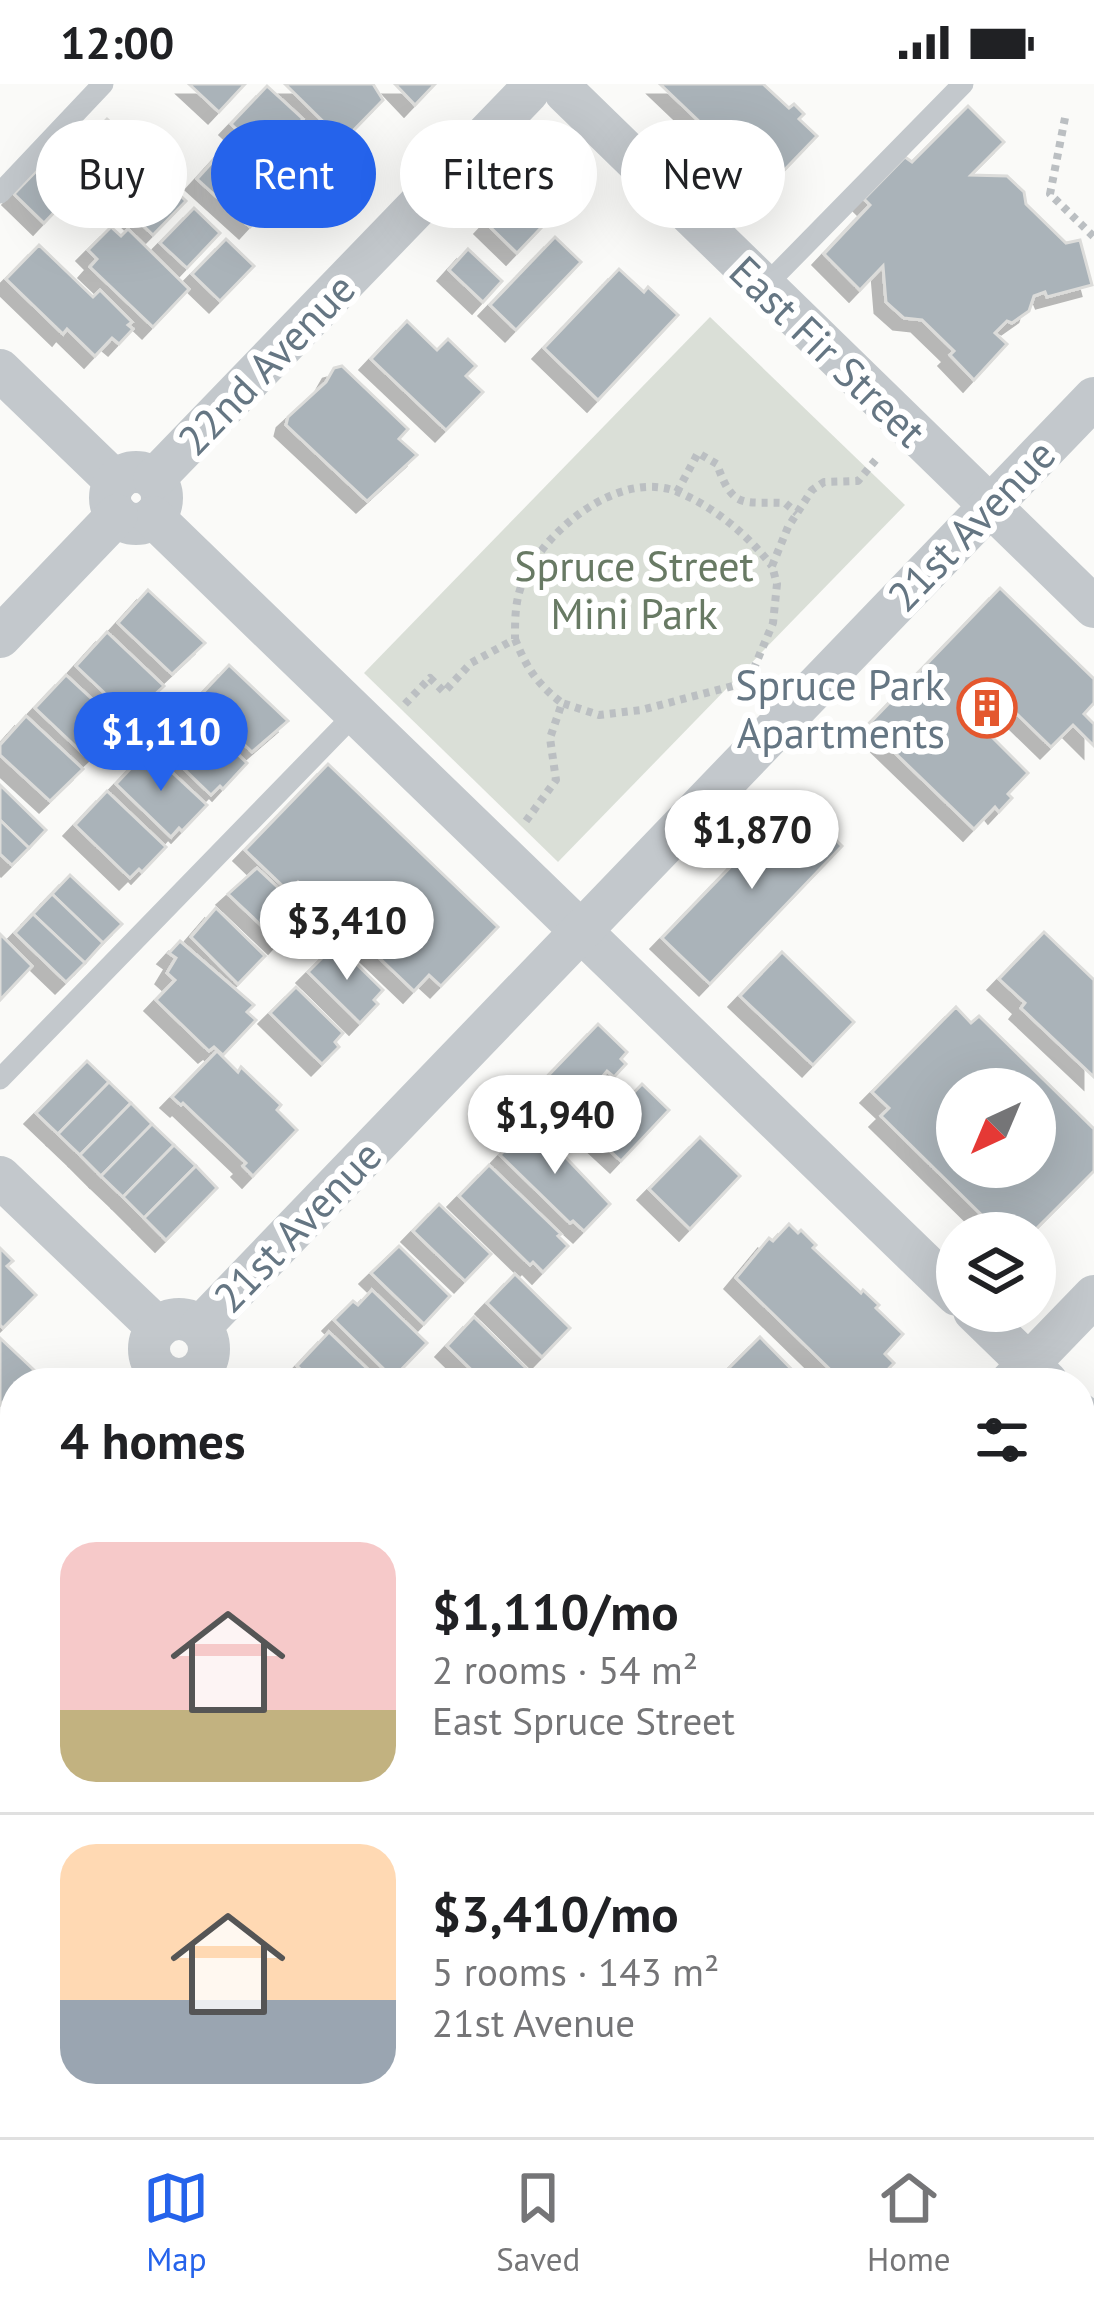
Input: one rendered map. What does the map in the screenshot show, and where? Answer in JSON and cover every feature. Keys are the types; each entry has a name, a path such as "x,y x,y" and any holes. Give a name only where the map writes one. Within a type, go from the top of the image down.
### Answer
{"street":[{"name":"East Fir Street","path":"547,88 763,288 1094,608"},
{"name":"22nd Avenue","path":"0,637 547,88"},
{"path":"0,370 936,1275"},
{"name":"21st Avenue","path":"164,1352 1094,398"},
{"path":"0,1177 164,1352"},
{"path":"1036,1368 1094,1296"},
{"path":"992,1332 1022,1368"}],"lane":[{"path":"0,194 104,84"},
{"path":"763,288 963,84"},
{"path":"0,1079 356,714"}],"path":[{"path":"1065,118 1050,194 1094,237"},
{"path":"677,491 698,453 717,464 724,484 742,502 753,506 785,503 797,513"},
{"path":"772,566 812,490 838,479 859,482 879,456"},
{"path":"641,488 677,491 738,529 772,566 777,584 772,623 748,682 683,701 599,715 562,703 541,688 526,668 515,638 515,610 524,579 562,529 610,496 641,488"},
{"path":"405,704 430,678 444,692 471,663 515,638"},
{"path":"526,820 556,780 550,738 562,703"}],"green space":[{"name":"Spruce Street Mini Park","path":"710,317 905,505 558,862 364,673"}],"building":[{"path":"189,84 245,84 219,112"},
{"path":"285,84 373,84 383,100 363,120 322,120"},
{"path":"395,84 435,84 415,105"},
{"path":"660,84 763,84 789,108 794,104 804,114 799,119 817,136 785,169 785,120 698,120"},
{"path":"267,86 303,119 302,120 235,120"},
{"path":"968,106 1004,142 971,175 1007,176 1024,192 1026,204 1066,243 1080,240 1092,285 1034,296 1029,311 995,333 1007,344 974,380 950,355 954,351 922,320 904,318 886,302 883,266 860,290 824,254 870,205 864,199 905,157 912,162"},
{"path":"211,164 211,192 197,179"},
{"path":"36,171 36,215 14,194"},
{"path":"194,208 220,233 187,268 160,243 175,228 187,228 187,215"},
{"path":"110,228 121,236 128,229 189,289 153,327 90,267 97,259 88,250"},
{"path":"491,228 541,228 517,253"},
{"path":"555,237 581,262 516,330 490,305"},
{"path":"226,239 254,266 220,301 192,274"},
{"path":"39,245 93,297 100,290 132,322 128,325 133,329 119,344 112,338 95,356 67,329 63,334 6,279"},
{"path":"468,249 502,281 483,302 449,270"},
{"path":"619,269 644,292 648,287 678,315 598,400 544,348"},
{"path":"407,321 437,350 448,339 476,366 466,376 483,392 446,430 371,359"},
{"path":"342,366 408,429 399,439 417,455 367,501 286,425 288,417 326,382 334,368"},
{"name":"Spruce Park Apartments","path":"1000,588 1094,679 1094,703 1084,714 1094,724 1094,746 1073,725 1051,747 1017,714 993,738 1028,773 999,812 995,807 974,829 867,726"},
{"path":"148,590 205,643 172,674 118,623"},
{"path":"107,632 164,686 130,717 76,666"},
{"path":"229,665 288,721 252,752 197,699"},
{"path":"66,675 123,728 89,759 35,708"},
{"path":"188,708 247,763 211,795 156,742"},
{"path":"26,716 83,769 50,801 0,755 0,745"},
{"path":"148,750 207,805 171,837 116,784"},
{"path":"328,764 498,927 441,986 429,975 414,991 370,949 386,933 372,919 354,937 298,882 289,892 245,850"},
{"path":"0,785 46,830 29,848 0,820"},
{"path":"107,791 166,847 130,878 75,825"},
{"path":"795,800 842,846 710,984 662,938"},
{"path":"0,820 29,848 12,865 0,854"},
{"path":"257,868 305,913 279,942 228,894"},
{"path":"70,875 122,924 103,943 52,894"},
{"path":"52,894 103,943 85,963 33,914"},
{"path":"216,908 265,956 238,984 191,937"},
{"path":"33,914 85,963 66,982 15,933"},
{"path":"1044,932 1094,980 1094,1077 1021,1008 1025,1003 999,979"},
{"path":"0,934 32,966 0,1000"},
{"path":"180,941 254,1005 247,1012 256,1020 223,1055 214,1047 209,1051 156,1000 175,980 167,973 176,958 169,953"},
{"path":"336,944 383,990 374,1000 378,1004 360,1023 308,972"},
{"path":"782,952 854,1022 813,1065 740,996"},
{"path":"296,987 343,1033 335,1042 339,1047 322,1064 270,1013"},
{"path":"956,1007 971,1023 979,1016 1032,1068 936,1068 936,1170 881,1116 889,1108 872,1092"},
{"path":"598,1024 627,1052 621,1059 626,1064 614,1077 607,1071 590,1091 599,1099 581,1118 543,1081"},
{"path":"217,1051 281,1105 277,1110 297,1130 253,1176 243,1166 246,1163 172,1097"},
{"path":"87,1061 109,1082 58,1134 36,1113"},
{"path":"109,1082 131,1103 80,1155 58,1134"},
{"path":"642,1084 669,1110 621,1161 593,1135"},
{"path":"1056,1092 1094,1129 1094,1171 1053,1212 979,1212 954,1188 1056,1188"},
{"path":"131,1103 152,1124 101,1176 80,1155"},
{"path":"532,1122 610,1204 584,1231 500,1155"},
{"path":"152,1124 174,1145 123,1197 101,1176"},
{"path":"700,1137 740,1176 690,1229 649,1189"},
{"path":"174,1145 196,1166 144,1218 123,1197"},
{"path":"489,1165 568,1246 543,1272 459,1196"},
{"path":"196,1166 217,1188 166,1240 144,1218"},
{"path":"439,1204 491,1254 465,1281 413,1231"},
{"path":"789,1224 798,1233 801,1230 816,1245 813,1248 879,1305 876,1308 903,1334 885,1354 894,1363 889,1368 829,1368 736,1278 769,1238 773,1241"},
{"path":"399,1246 450,1296 424,1324 371,1273"},
{"path":"0,1248 13,1261 7,1266 36,1295 3,1328 0,1325"},
{"path":"515,1274 570,1328 542,1357 487,1303"},
{"path":"372,1290 427,1343 403,1368 383,1368 334,1320 353,1301 358,1305"},
{"path":"474,1317 526,1368 470,1368 447,1346"},
{"path":"329,1332 366,1368 299,1368"},
{"path":"760,1337 790,1368 729,1368"},
{"path":"0,1338 32,1368 0,1368"}],"place":[{"name":"Spruce Park Apartments","path":"987,708"}]}
